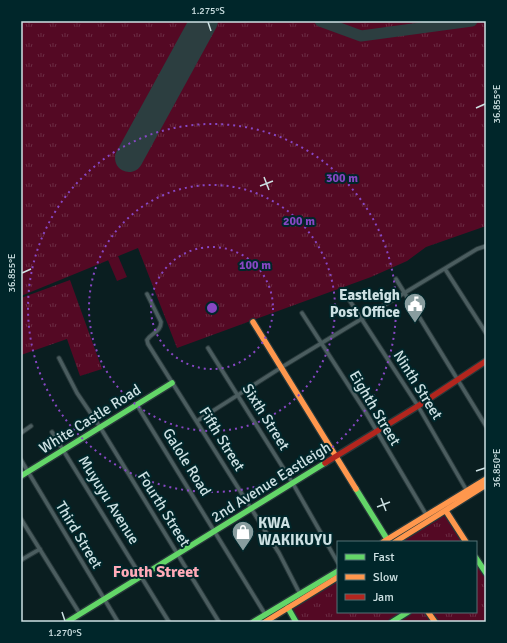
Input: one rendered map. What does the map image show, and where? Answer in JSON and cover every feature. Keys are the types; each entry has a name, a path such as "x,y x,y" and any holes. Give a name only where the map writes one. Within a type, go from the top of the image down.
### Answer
{"street":[{"path":"197,421 282,367 322,345 477,249 486,246"},
{"path":"445,269 486,333"},
{"path":"396,279 486,426"},
{"name":"Fifth Street","path":"147,294 161,322 161,327 158,331 150,335 147,340 158,361 279,553 300,594"},
{"name":"Ninth Street","path":"346,294 418,406 467,490"},
{"name":"Eighth Street","path":"302,313 377,431 427,516"},
{"path":"253,322 336,456 385,541 486,479"},
{"name":"Sixth Street","path":"208,348 292,482 337,561"},
{"name":"Fourth Street","path":"59,358 68,377 219,622"},
{"name":"2nd Avenue Eastleigh","path":"69,621 292,482 418,406 486,361"},
{"name":"White Castle Road","path":"21,476 172,383"},
{"name":"Galole Road","path":"137,405 215,530 265,614"},
{"path":"21,433 31,426"},
{"name":"Muyuyu Avenue","path":"52,432 169,622"},
{"name":"Third Street","path":"21,460 118,622"},
{"path":"397,541 486,485"},
{"path":"446,510 465,541"},
{"path":"21,519 80,614"},
{"path":"21,560 40,548"},
{"path":"477,560 486,573"},
{"path":"477,570 482,567"},
{"path":"253,622 337,572"},
{"path":"265,622 337,578"},
{"path":"288,608 296,622"},
{"path":"392,622 406,613"},
{"path":"429,613 435,622"}],"green space":[{"path":"21,21 486,21 486,226 426,247 407,261 371,277 177,348 138,248 21,296"},
{"path":"118,256 127,277 117,281 108,260"},
{"path":"70,280 102,369 80,376 67,339 21,355 21,298"},
{"path":"446,511 465,541 397,541"},
{"path":"477,560 486,574 486,622 296,622 288,608 337,578 337,613 477,613"}],"taxiway":[{"path":"320,21 361,36 472,21"}],"runway":[{"path":"129,158 204,21"}],"traffic: fast":[{"path":"21,476 172,383"},
{"path":"67,622 325,463"},
{"path":"356,489 387,539"},
{"path":"477,560 486,573"},
{"path":"253,622 337,572"},
{"path":"288,608 296,622"},
{"path":"392,622 406,613"}],"traffic: slow":[{"path":"253,322 356,489"},
{"path":"385,541 486,479"},
{"path":"397,541 486,485"},
{"path":"446,511 465,541"},
{"path":"265,622 337,578"},
{"path":"429,613 435,622"}],"traffic: jam":[{"path":"325,463 418,406 486,361"}],"place":[{"name":"Eastleigh Post Office","path":"415,324"},
{"name":"KWA WAKIKUYU","path":"243,552"}],"district":[{"name":"Fouth Street","path":"156,572"}]}
